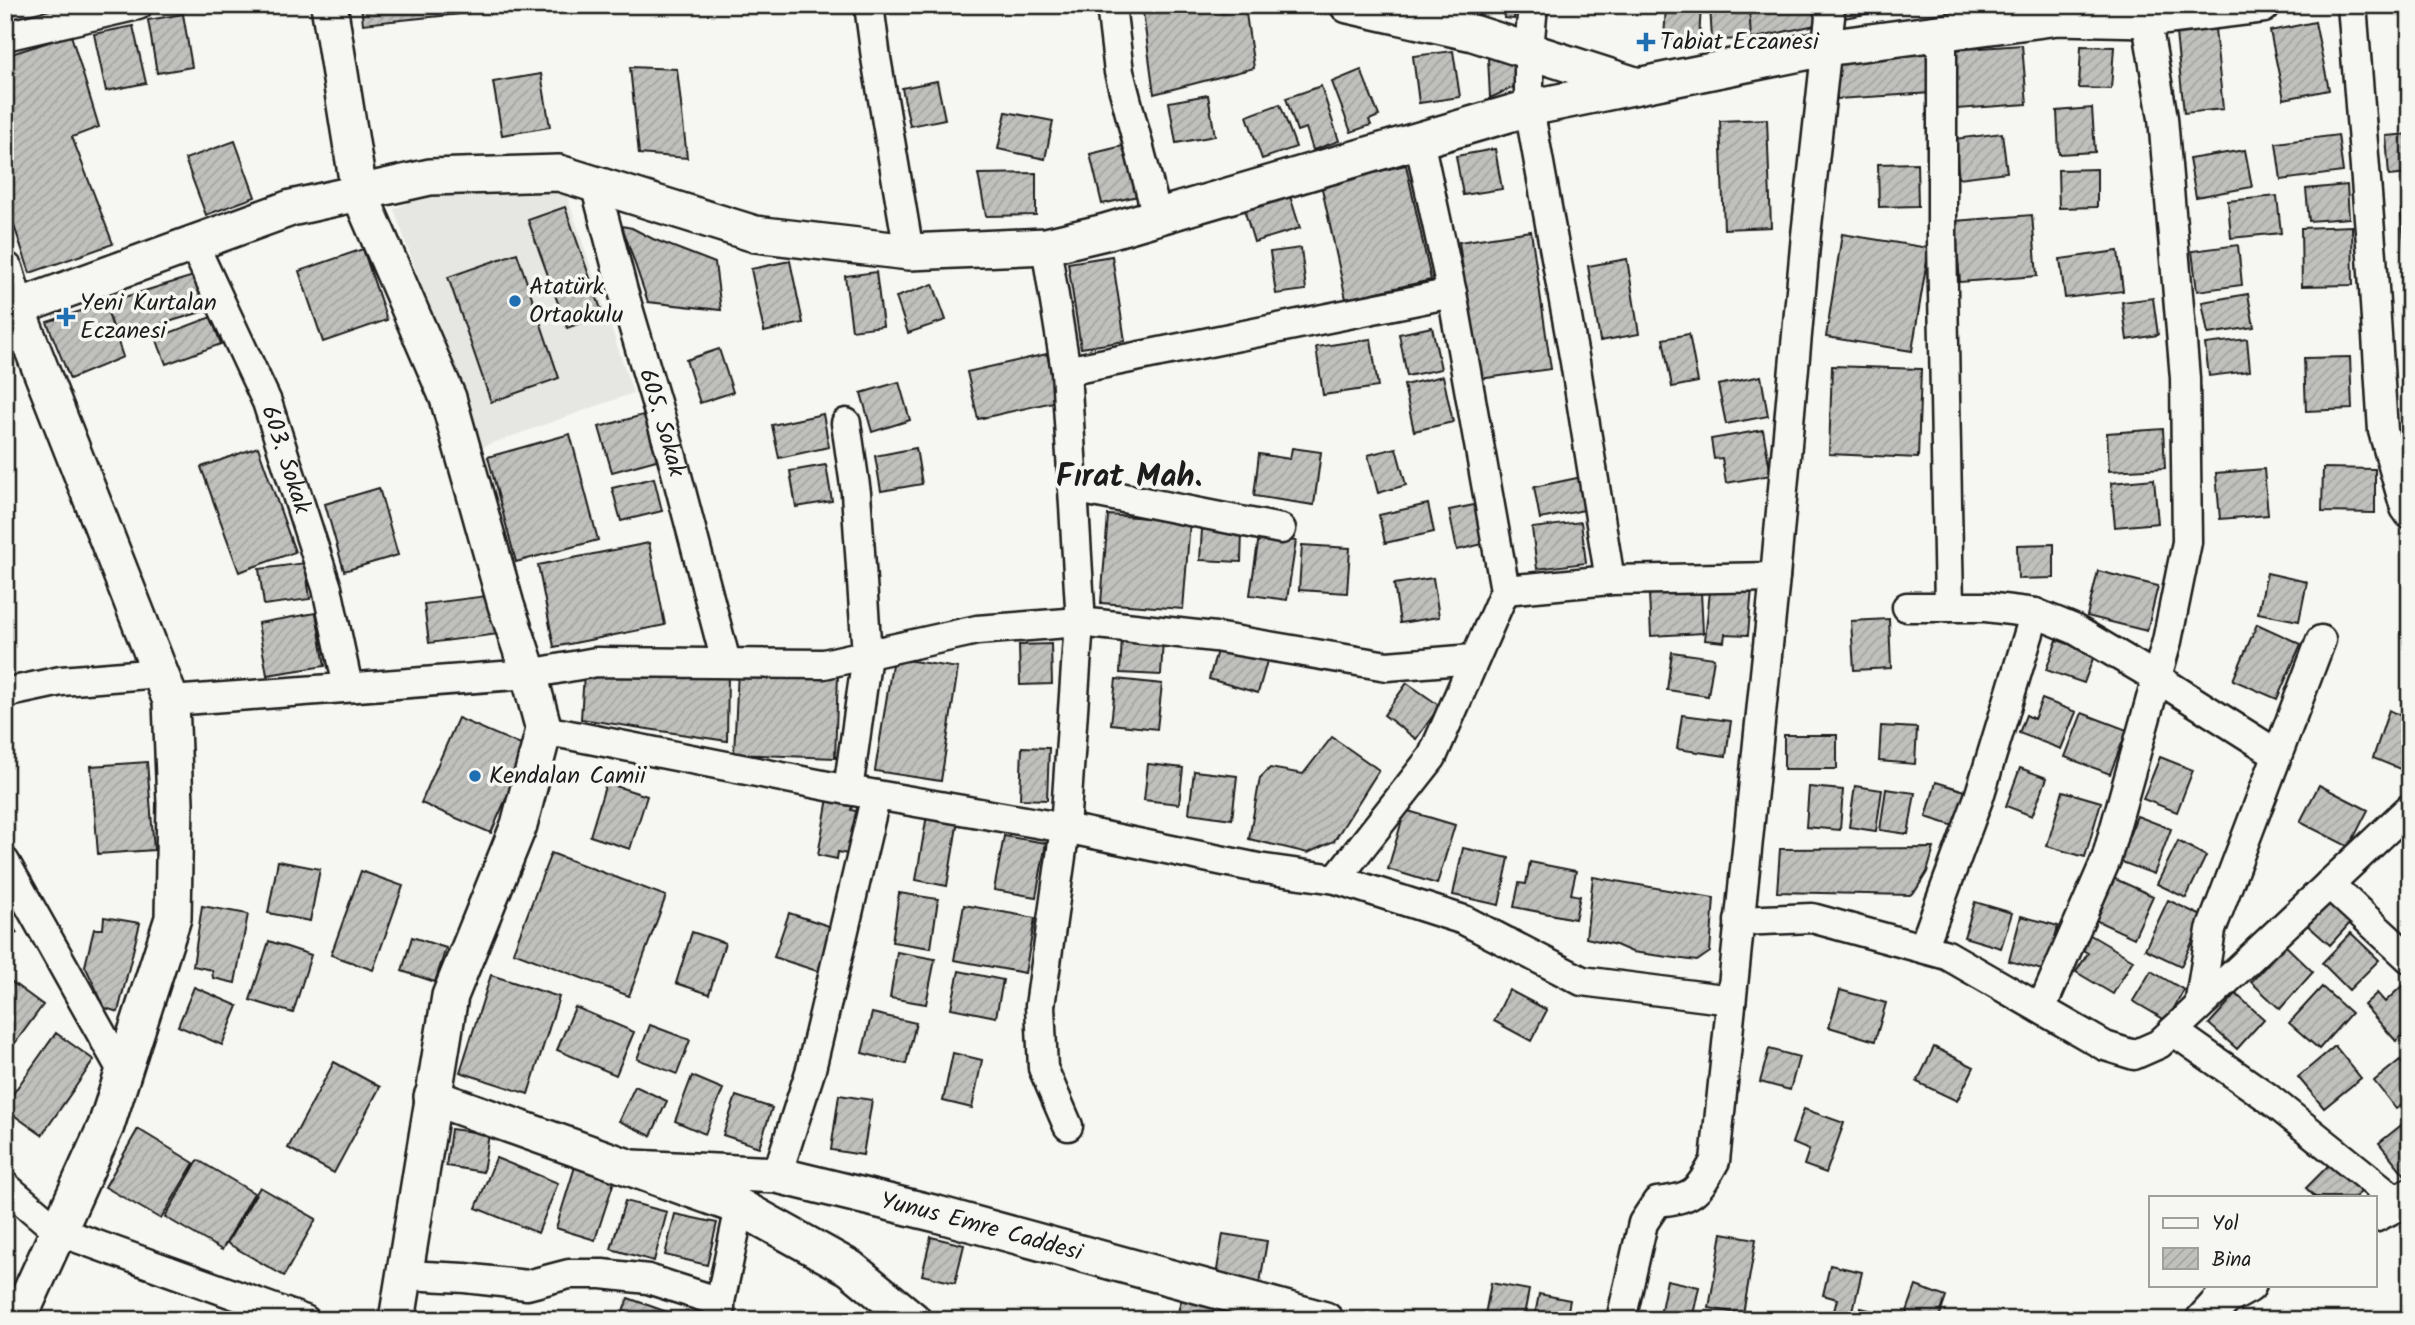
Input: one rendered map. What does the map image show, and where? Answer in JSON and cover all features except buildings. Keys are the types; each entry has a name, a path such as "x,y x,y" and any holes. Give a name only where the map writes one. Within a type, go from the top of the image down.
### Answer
{"street":[{"path":"5,36 138,5"},
{"path":"330,5 359,192 448,398 544,730 519,825 450,996 397,1320"},
{"path":"869,5 909,252"},
{"path":"1111,5 1119,72 1157,216"},
{"path":"1533,5 1528,108 1575,362 1610,580"},
{"path":"1621,1320 1643,1223 1657,1202 1681,1199 1700,1188 1715,1161 1830,17 1828,5"},
{"path":"11,309 290,208 430,177 559,173 755,234 909,252 1046,246 1528,108 1825,48 2057,17 2262,5"},
{"path":"2352,5 2383,431 2405,508 2410,515"},
{"path":"1365,7 1473,33 1640,86"},
{"path":"2041,1009 2106,860 2167,641 2187,542 2185,378 2163,118 2146,12"},
{"path":"1942,31 1942,238 1949,607"},
{"path":"1336,878 1432,757 1505,590 1452,293 1419,140"},
{"name":"605. Sokak","path":"595,184 622,291 671,453 726,663"},
{"name":"603. Sokak","path":"193,243 267,402 327,588 348,687"},
{"path":"1046,246 1066,371 1080,622 1065,828 1040,1006 1043,1068 1068,1126"},
{"path":"5,270 11,309 166,687 176,803 173,918 106,1126 18,1320"},
{"path":"1066,371 1452,293"},
{"path":"846,423 856,493 867,655 848,790"},
{"path":"1073,488 1281,529"},
{"path":"1505,590 1610,580 1774,577"},
{"path":"1908,607 1986,607 2035,613 2074,629 2277,754"},
{"path":"1923,948 1979,796 2035,613"},
{"path":"5,693 61,681 166,687 348,687 529,674 596,662 824,664 977,629 1080,622 1215,636 1387,666 1473,660"},
{"path":"2199,1006 2211,930 2321,640"},
{"path":"544,730 848,790 1065,828 1258,868 1336,878 1464,920 1582,981 1731,1000"},
{"path":"777,1175 811,1069 876,795"},
{"path":"1739,921 1812,918 1947,955 2105,1046 2134,1055 2159,1044 2410,808"},
{"path":"5,862 124,1074"},
{"path":"2329,884 2410,959"},
{"path":"2173,1031 2267,1097 2394,1204"},
{"path":"432,1097 740,1207 850,1268 913,1320"},
{"name":"Yunus Emre Caddesi","path":"633,1168 777,1175 963,1221 1325,1320"},
{"path":"5,1186 58,1231 305,1320"},
{"path":"405,1275 527,1285 569,1273 602,1273 648,1279 720,1311 740,1207"},
{"path":"2204,1320 2224,1298 2246,1286"}],"shaded area":[{"name":"Atatürk Ortaokulu","path":"564,187 633,393 479,448 394,209 431,193"}],"place":[{"name":"Tabiat Eczanesi","path":"1646,42"},
{"name":"Atatürk Ortaokulu","path":"515,301"},
{"name":"Yeni Kurtalan Eczanesi","path":"66,317"},
{"name":"Kendalan Camii","path":"475,776"}],"district":[{"name":"Fırat Mah.","path":"1129,477"}]}
